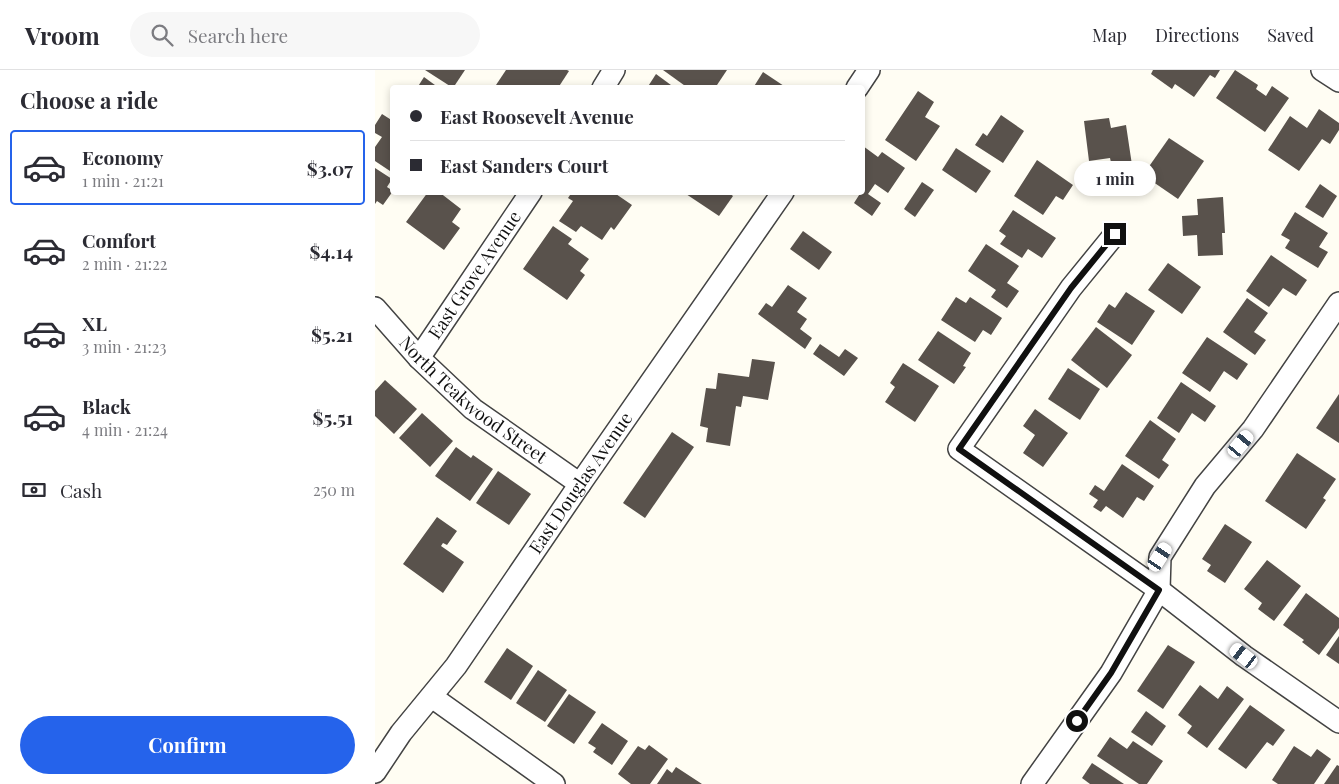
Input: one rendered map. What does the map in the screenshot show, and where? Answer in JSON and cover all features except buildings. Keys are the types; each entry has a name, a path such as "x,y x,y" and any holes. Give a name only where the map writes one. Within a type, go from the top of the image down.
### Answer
{"street":[{"path":"605,85 615,70"},
{"path":"859,85 869,70"},
{"path":"1322,70 1339,81"},
{"name":"East Grove Avenue","path":"419,358 529,195"},
{"name":"East Douglas Avenue","path":"375,772 401,733 456,666 781,195"},
{"path":"1115,234 1071,288 959,449 1159,590 1244,656 1339,722"},
{"path":"1032,784 1111,673 1159,590 1160,557 1205,486 1253,429 1339,303"},
{"name":"North Teakwood Street","path":"375,308 419,358 473,409 580,484"},
{"path":"432,697 551,783"}],"route":[{"path":"1077,721 1111,673 1159,590 959,449 1071,288 1115,234"}]}
